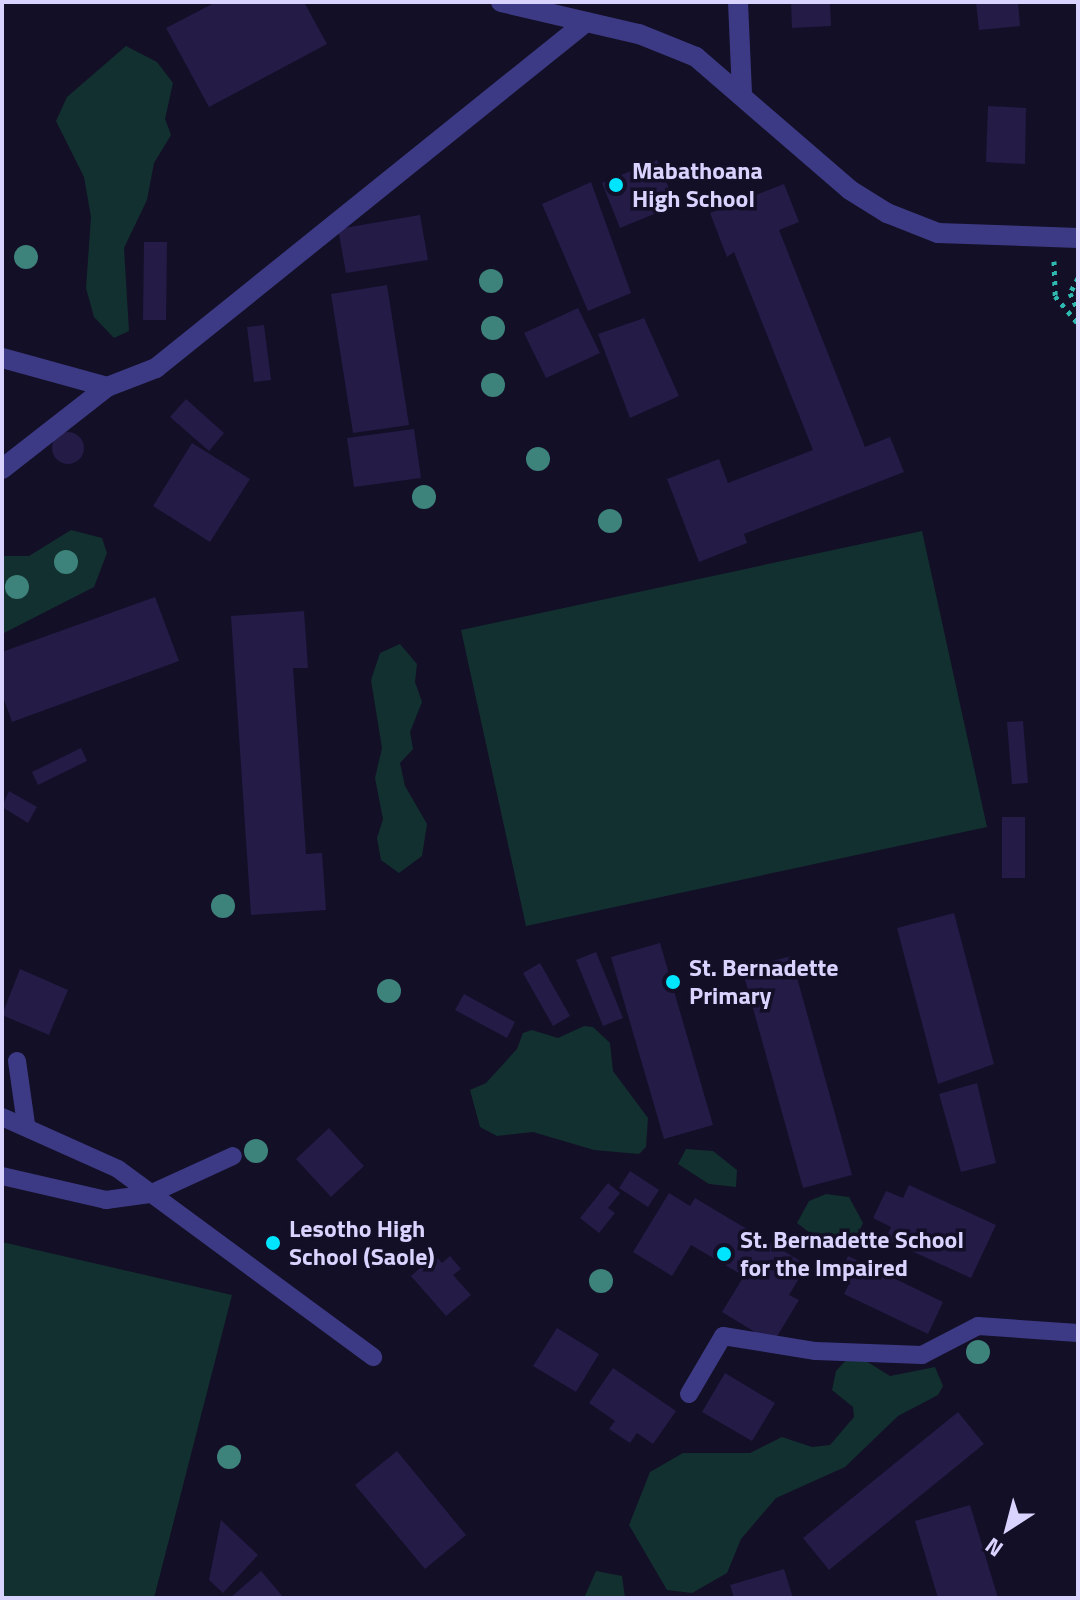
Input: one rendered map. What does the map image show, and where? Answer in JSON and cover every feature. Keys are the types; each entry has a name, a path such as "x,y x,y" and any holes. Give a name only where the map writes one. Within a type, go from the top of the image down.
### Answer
{"street":[{"path":"501,2 639,34 696,57 742,93 850,190 887,213 938,233 1068,237"},
{"path":"738,2 742,93"},
{"path":"2,469 107,387 156,368 586,22"},
{"path":"2,358 107,387"}],"lane":[{"path":"17,1061 26,1124"},
{"path":"2,1117 26,1124 118,1169 373,1357"},
{"path":"2,1176 106,1200 150,1194 233,1156"},
{"path":"689,1394 723,1336 816,1351 922,1355 978,1326 1078,1333"}],"path":[{"path":"1068,237 1055,296 1078,323"},
{"path":"1078,278 1070,293 1078,310"}],"green space":[{"path":"126,46 157,62 173,83 165,119 171,135 154,163 147,200 124,248 129,331 114,338 94,317 86,288 91,217 84,177 56,121 67,97"},
{"path":"71,530 102,538 107,553 94,587 2,634 2,556 29,556"},
{"path":"922,531 987,827 526,926 461,630"},
{"path":"400,644 417,664 415,682 422,702 410,732 413,749 400,763 405,786 427,824 422,856 399,873 381,860 377,838 383,819 375,778 382,748 371,680 380,653"},
{"path":"584,1026 593,1027 610,1043 613,1071 648,1118 646,1147 639,1154 594,1150 533,1132 497,1136 480,1127 470,1090 486,1083 517,1049 523,1033 532,1030 558,1038"},
{"path":"686,1149 713,1151 737,1170 736,1187 709,1184 678,1164"},
{"path":"826,1194 849,1197 863,1223 855,1240 819,1240 797,1223 809,1201"},
{"path":"2,1242 232,1295 154,1598 2,1598"},
{"path":"848,1358 866,1361 890,1376 935,1367 943,1386 938,1395 898,1416 845,1467 776,1498 741,1539 727,1573 692,1593 667,1590 629,1525 650,1472 683,1453 750,1453 782,1437 812,1447 830,1445 854,1417 853,1407 832,1390 836,1371"},
{"path":"596,1571 622,1576 625,1598 584,1598"}],"building":[{"path":"216,2 304,2 327,44 209,107 166,28"},
{"path":"791,2 830,2 831,26 792,28"},
{"path":"976,2 1018,2 1020,26 979,30"},
{"path":"988,106 1026,108 1025,164 986,162"},
{"path":"657,160 676,205 620,228 602,183"},
{"path":"591,182 631,293 588,311 542,204"},
{"path":"784,184 799,222 779,230 865,447 890,437 904,472 744,534 747,543 699,562 667,479 719,459 728,483 813,450 734,252 727,257 710,213"},
{"path":"420,215 428,260 346,273 338,229"},
{"path":"144,242 167,242 166,320 143,320"},
{"path":"387,285 409,425 353,433 331,294"},
{"path":"578,308 600,353 546,378 524,333"},
{"path":"644,318 679,396 630,418 598,334"},
{"path":"264,325 271,380 254,382 247,327"},
{"path":"186,399 224,433 209,451 170,417"},
{"path":"414,429 421,478 354,487 347,438"},
{"path":"68,432 80,436 84,448 80,460 68,464 56,460 52,448 56,436"},
{"path":"192,443 250,479 210,542 153,506"},
{"path":"155,597 179,661 12,722 2,694 2,652"},
{"path":"304,611 308,668 293,668 306,854 322,853 326,910 251,915 231,616"},
{"path":"1023,721 1028,783 1012,784 1007,722"},
{"path":"81,748 87,761 38,785 32,772"},
{"path":"9,791 37,807 28,823 2,807"},
{"path":"1002,817 1025,817 1025,878 1002,878"},
{"path":"954,913 994,1064 938,1084 897,928"},
{"path":"660,943 713,1125 664,1139 611,957"},
{"path":"596,952 623,1018 603,1026 576,960"},
{"path":"791,956 852,1175 803,1188 742,969"},
{"path":"540,963 570,1016 553,1026 523,973"},
{"path":"20,969 68,990 49,1035 2,1015"},
{"path":"464,994 515,1022 507,1038 455,1010"},
{"path":"977,1083 996,1163 961,1172 939,1094"},
{"path":"329,1128 364,1166 331,1197 296,1159"},
{"path":"630,1171 659,1190 648,1207 619,1188"},
{"path":"608,1183 620,1193 608,1208 615,1213 599,1233 580,1218"},
{"path":"909,1185 996,1225 971,1278 885,1239 891,1227 873,1218 886,1191 903,1198"},
{"path":"669,1193 690,1206 695,1198 807,1265 789,1295 799,1300 773,1343 722,1312 744,1276 691,1245 672,1276 633,1252"},
{"path":"435,1255 442,1263 450,1256 461,1269 453,1275 471,1295 446,1316 411,1276"},
{"path":"848,1256 943,1302 928,1334 844,1294 850,1282 838,1277"},
{"path":"557,1328 599,1354 576,1392 533,1366"},
{"path":"613,1368 676,1411 653,1444 637,1433 630,1443 609,1429 615,1421 589,1403"},
{"path":"725,1373 775,1403 752,1441 702,1412"},
{"path":"958,1412 984,1444 829,1570 803,1538"},
{"path":"397,1451 466,1535 425,1569 355,1485"},
{"path":"970,1505 998,1598 938,1598 915,1521"},
{"path":"221,1520 258,1555 223,1593 209,1580"},
{"path":"784,1569 793,1598 734,1598 730,1585"},
{"path":"261,1571 284,1598 230,1598"}],"place":[{"name":"Mabathoana High School","path":"616,185"},
{"name":"St. Bernadette Primary","path":"673,982"},
{"name":"Lesotho High School (Saole)","path":"273,1243"},
{"name":"St. Bernadette School for the Impaired","path":"724,1254"}]}
